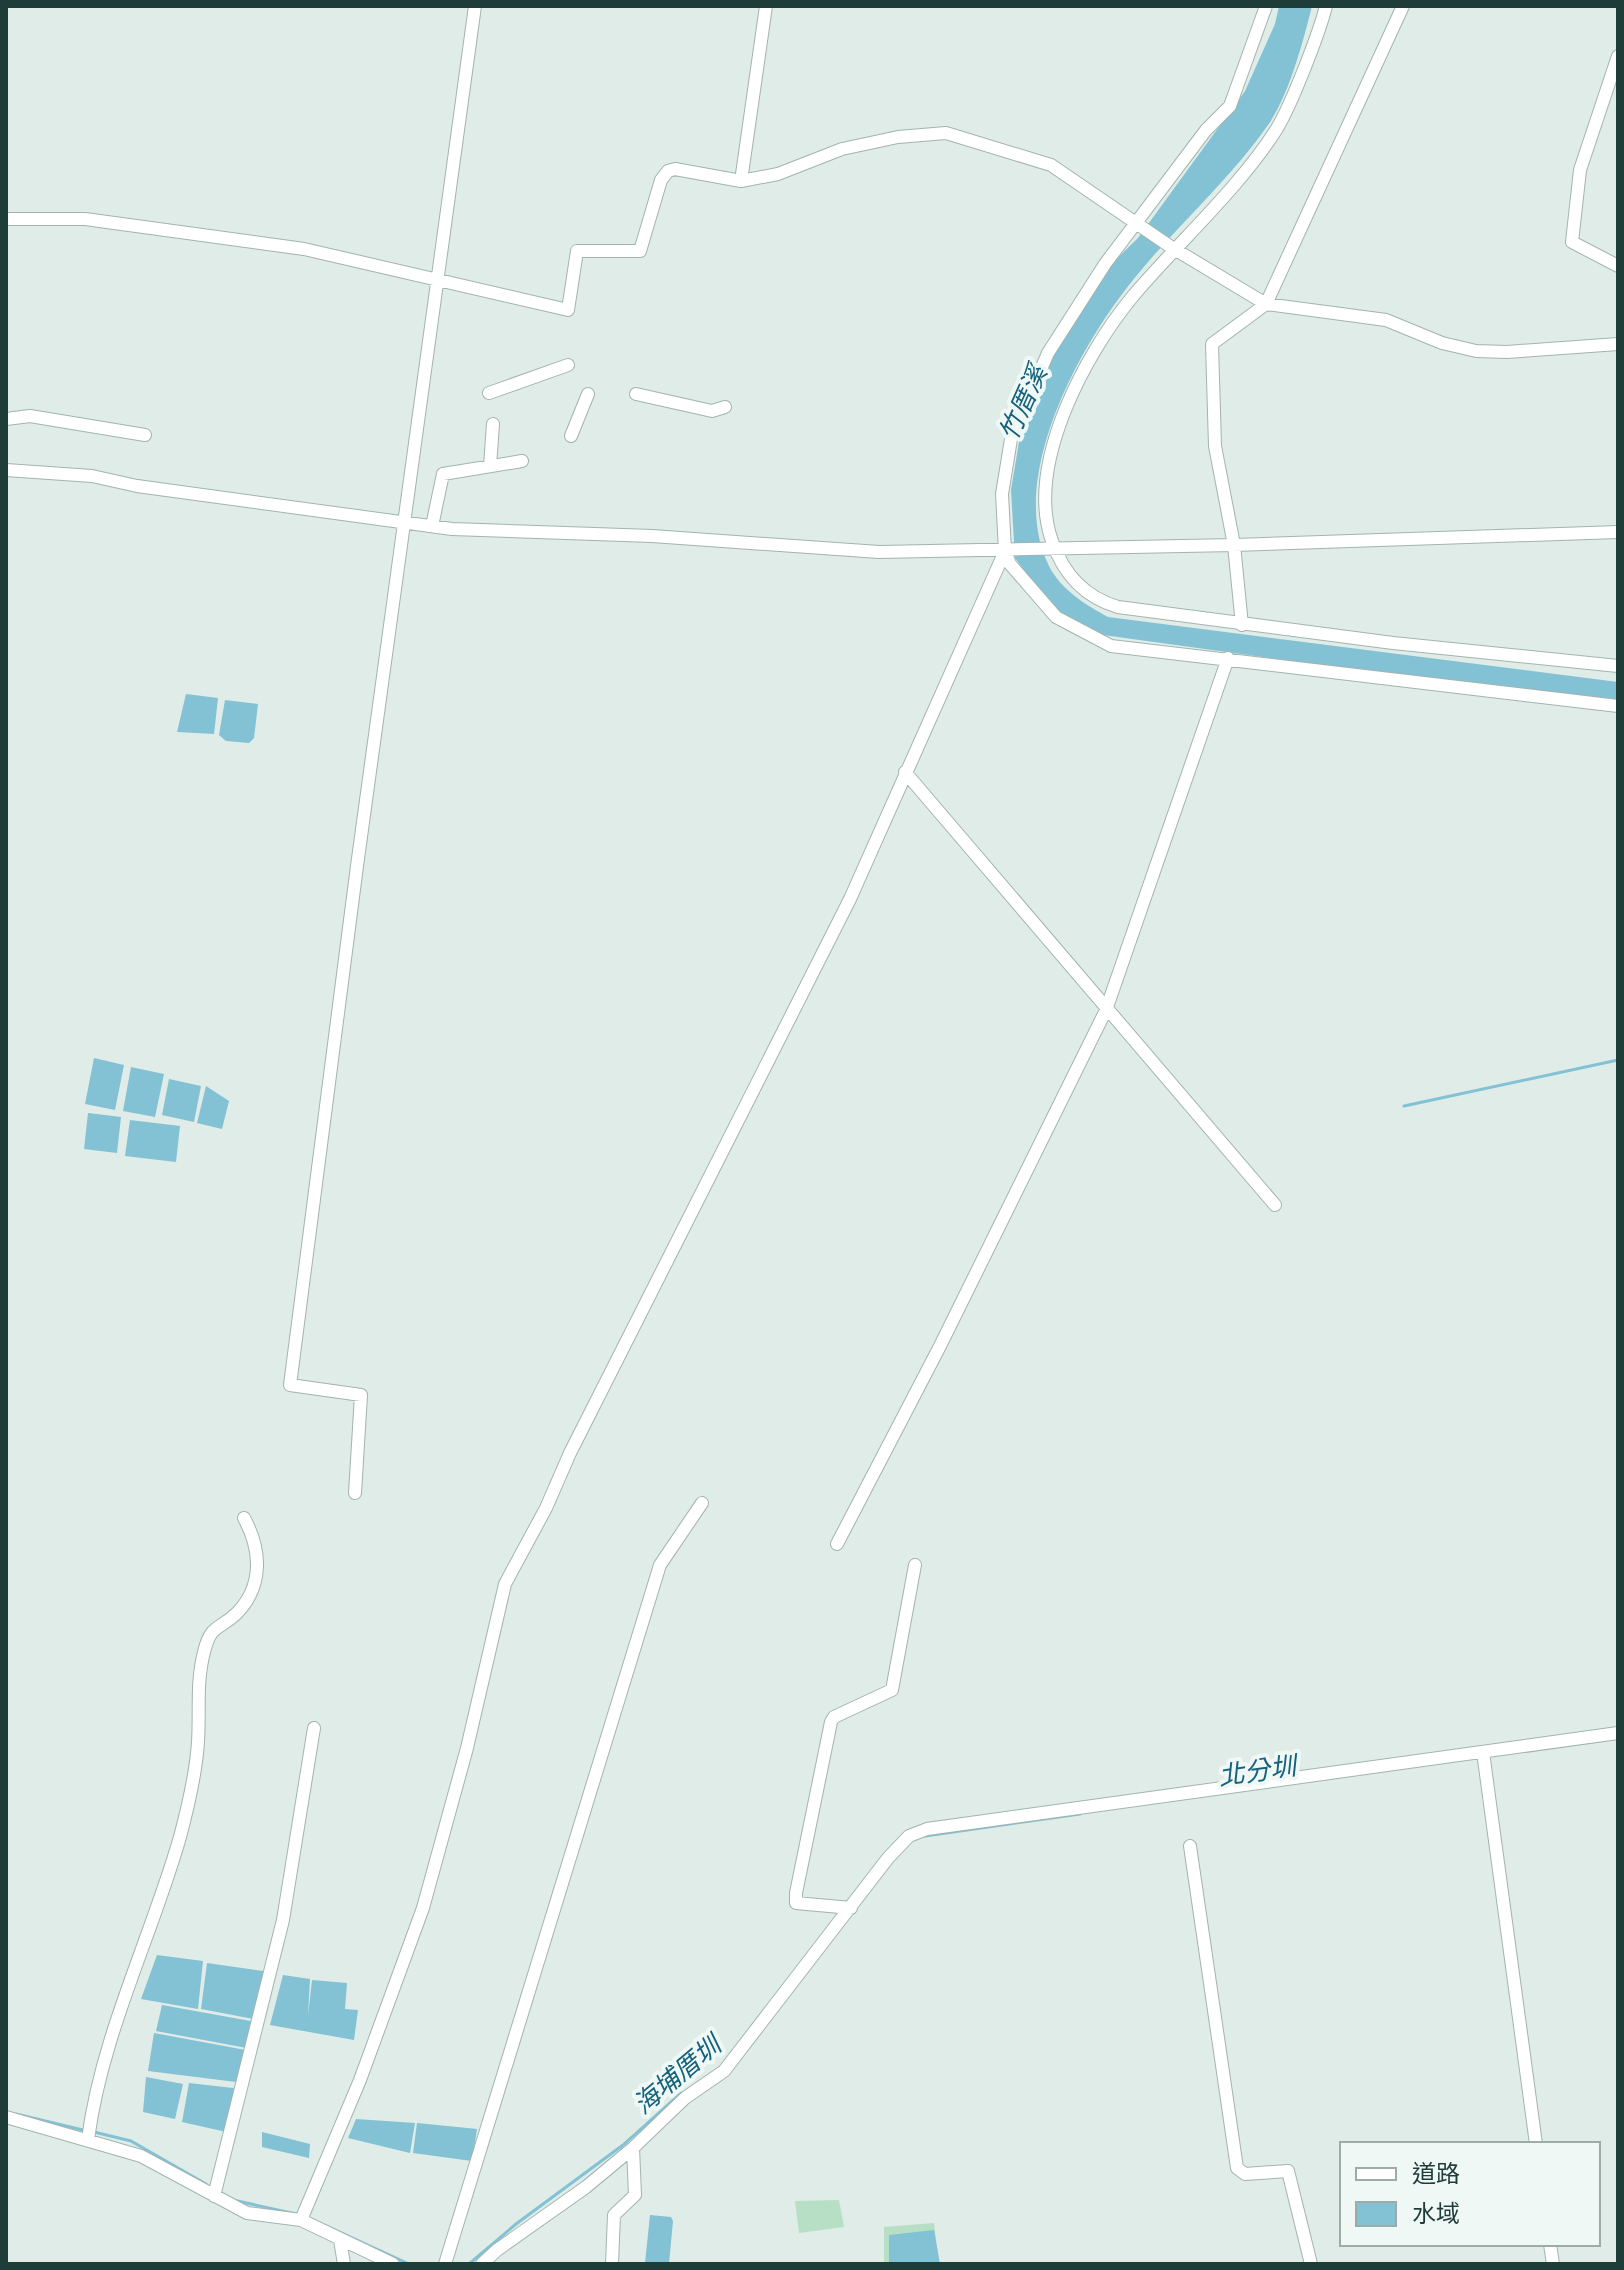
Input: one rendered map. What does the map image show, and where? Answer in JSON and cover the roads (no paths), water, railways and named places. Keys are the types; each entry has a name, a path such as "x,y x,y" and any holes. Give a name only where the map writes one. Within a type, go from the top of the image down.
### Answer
{"street":[{"path":"355,1493 361,1395 290,1385 357,866 440,282 475,6"},
{"path":"741,181 766,6"},
{"path":"1266,6 1230,106 1206,130 1137,223 1059,333 1038,372 1011,439 1002,494 1005,551 1010,564 1056,617 1111,646 1618,706"},
{"path":"1326,6 1277,129 1132,298 1083,372 1054,441 1045,522 1055,550 1074,581 1109,605 1242,625 1618,666"},
{"path":"1242,625 1234,545 1215,446 1212,344 1266,304 1403,6"},
{"path":"1618,56 1580,170 1572,242 1618,266"},
{"path":"6,219 85,219 304,249 568,310 577,251 640,251 661,180 668,171 675,169 741,181 778,174 842,149 938,132 1051,165 1173,248 1266,304 1386,320 1442,343 1476,351 1507,352 1618,344"},
{"path":"489,393 568,365"},
{"path":"571,436 588,394"},
{"path":"636,394 712,411 725,407"},
{"path":"6,419 30,416 145,435"},
{"path":"490,466 493,424"},
{"path":"432,526 443,474 522,461"},
{"path":"6,470 92,476 137,486 406,524 652,536 879,552 1055,550 1618,532"},
{"path":"303,2215 360,2080 423,1908 443,1844 513,1564 546,1508 570,1453 850,899 1005,551"},
{"path":"837,1544 940,1346 1106,1010 1228,658"},
{"path":"905,772 1275,1205"},
{"path":"447,2260 660,1565 702,1503"},
{"path":"88,2139 100,2075 180,1837 193,1778 198,1741 198,1682 207,1639 214,1627 240,1610 256,1583 259,1559 254,1536 244,1518"},
{"path":"851,1908 796,1903 796,1893 831,1722 834,1717 892,1690 915,1565"},
{"path":"216,2190 283,1920 314,1728"},
{"path":"482,2264 633,2148 685,2098 724,2071 909,1836 927,1829 1182,1800 1484,1757 1618,1733"},
{"path":"1484,1757 1536,2142"},
{"path":"1190,1846 1237,2168 1245,2174 1288,2171 1311,2264"},
{"path":"6,2117 141,2156 216,2190 247,2213 303,2215 340,2240 393,2264"},
{"path":"612,2264 614,2215 635,2195 633,2148"},
{"path":"340,2240 344,2264"}],"water":[{"path":"1279,6 1312,6 1294,68 1276,113 1232,171 1153,256 1117,301 1080,359 1064,393 1040,464 1036,500 1038,534 1049,566 1067,590 1108,617 1618,682 1618,706 1096,634 1057,614 1015,558 1011,490 1021,430 1045,363 1101,274 1138,238 1245,91 1275,24"},
{"path":"186,694 218,698 214,734 177,732"},
{"path":"225,700 258,704 254,738 249,743 226,741 219,735"},
{"path":"94,1058 124,1065 115,1110 85,1104"},
{"path":"131,1067 164,1074 155,1117 123,1111"},
{"path":"169,1079 201,1086 194,1122 162,1115"},
{"path":"206,1086 229,1101 222,1129 197,1123"},
{"path":"88,1113 121,1117 117,1153 84,1149"},
{"path":"130,1120 180,1126 176,1162 125,1156"},
{"path":"157,1955 203,1961 198,2009 141,1999"},
{"path":"207,1963 270,1972 259,2020 201,2009"},
{"path":"283,1975 310,1979 308,2016 312,1980 347,1983 345,2009 358,2010 354,2040 270,2025"},
{"path":"162,2005 256,2022 252,2049 156,2031"},
{"path":"154,2033 251,2051 244,2083 148,2071"},
{"path":"146,2077 183,2084 175,2119 143,2112"},
{"path":"189,2083 242,2089 231,2133 182,2122"},
{"path":"356,2119 415,2123 410,2153 348,2138"},
{"path":"417,2123 477,2129 472,2161 413,2153"},
{"path":"262,2132 310,2144 309,2158 262,2147"},
{"path":"650,2215 671,2217 673,2221 669,2264 645,2263"},
{"path":"934,2230 940,2264 889,2264 889,2235"}],"waterway":[{"path":"1404,1106 1618,1060"},
{"name":"北分圳","path":"925,1836 1080,1814"},
{"name":"海埔厝圳","path":"469,2264 516,2224 623,2145 681,2093"},
{"name":"海埔厝圳","path":"16,2114 87,2131"},
{"name":"海埔厝圳","path":"94,2132 131,2141 206,2184"},
{"name":"海埔厝圳","path":"233,2200 296,2214"},
{"name":"海埔厝圳","path":"307,2217 409,2264"}],"water label":[{"name":"竹厝溪","path":"1023,403"}]}
